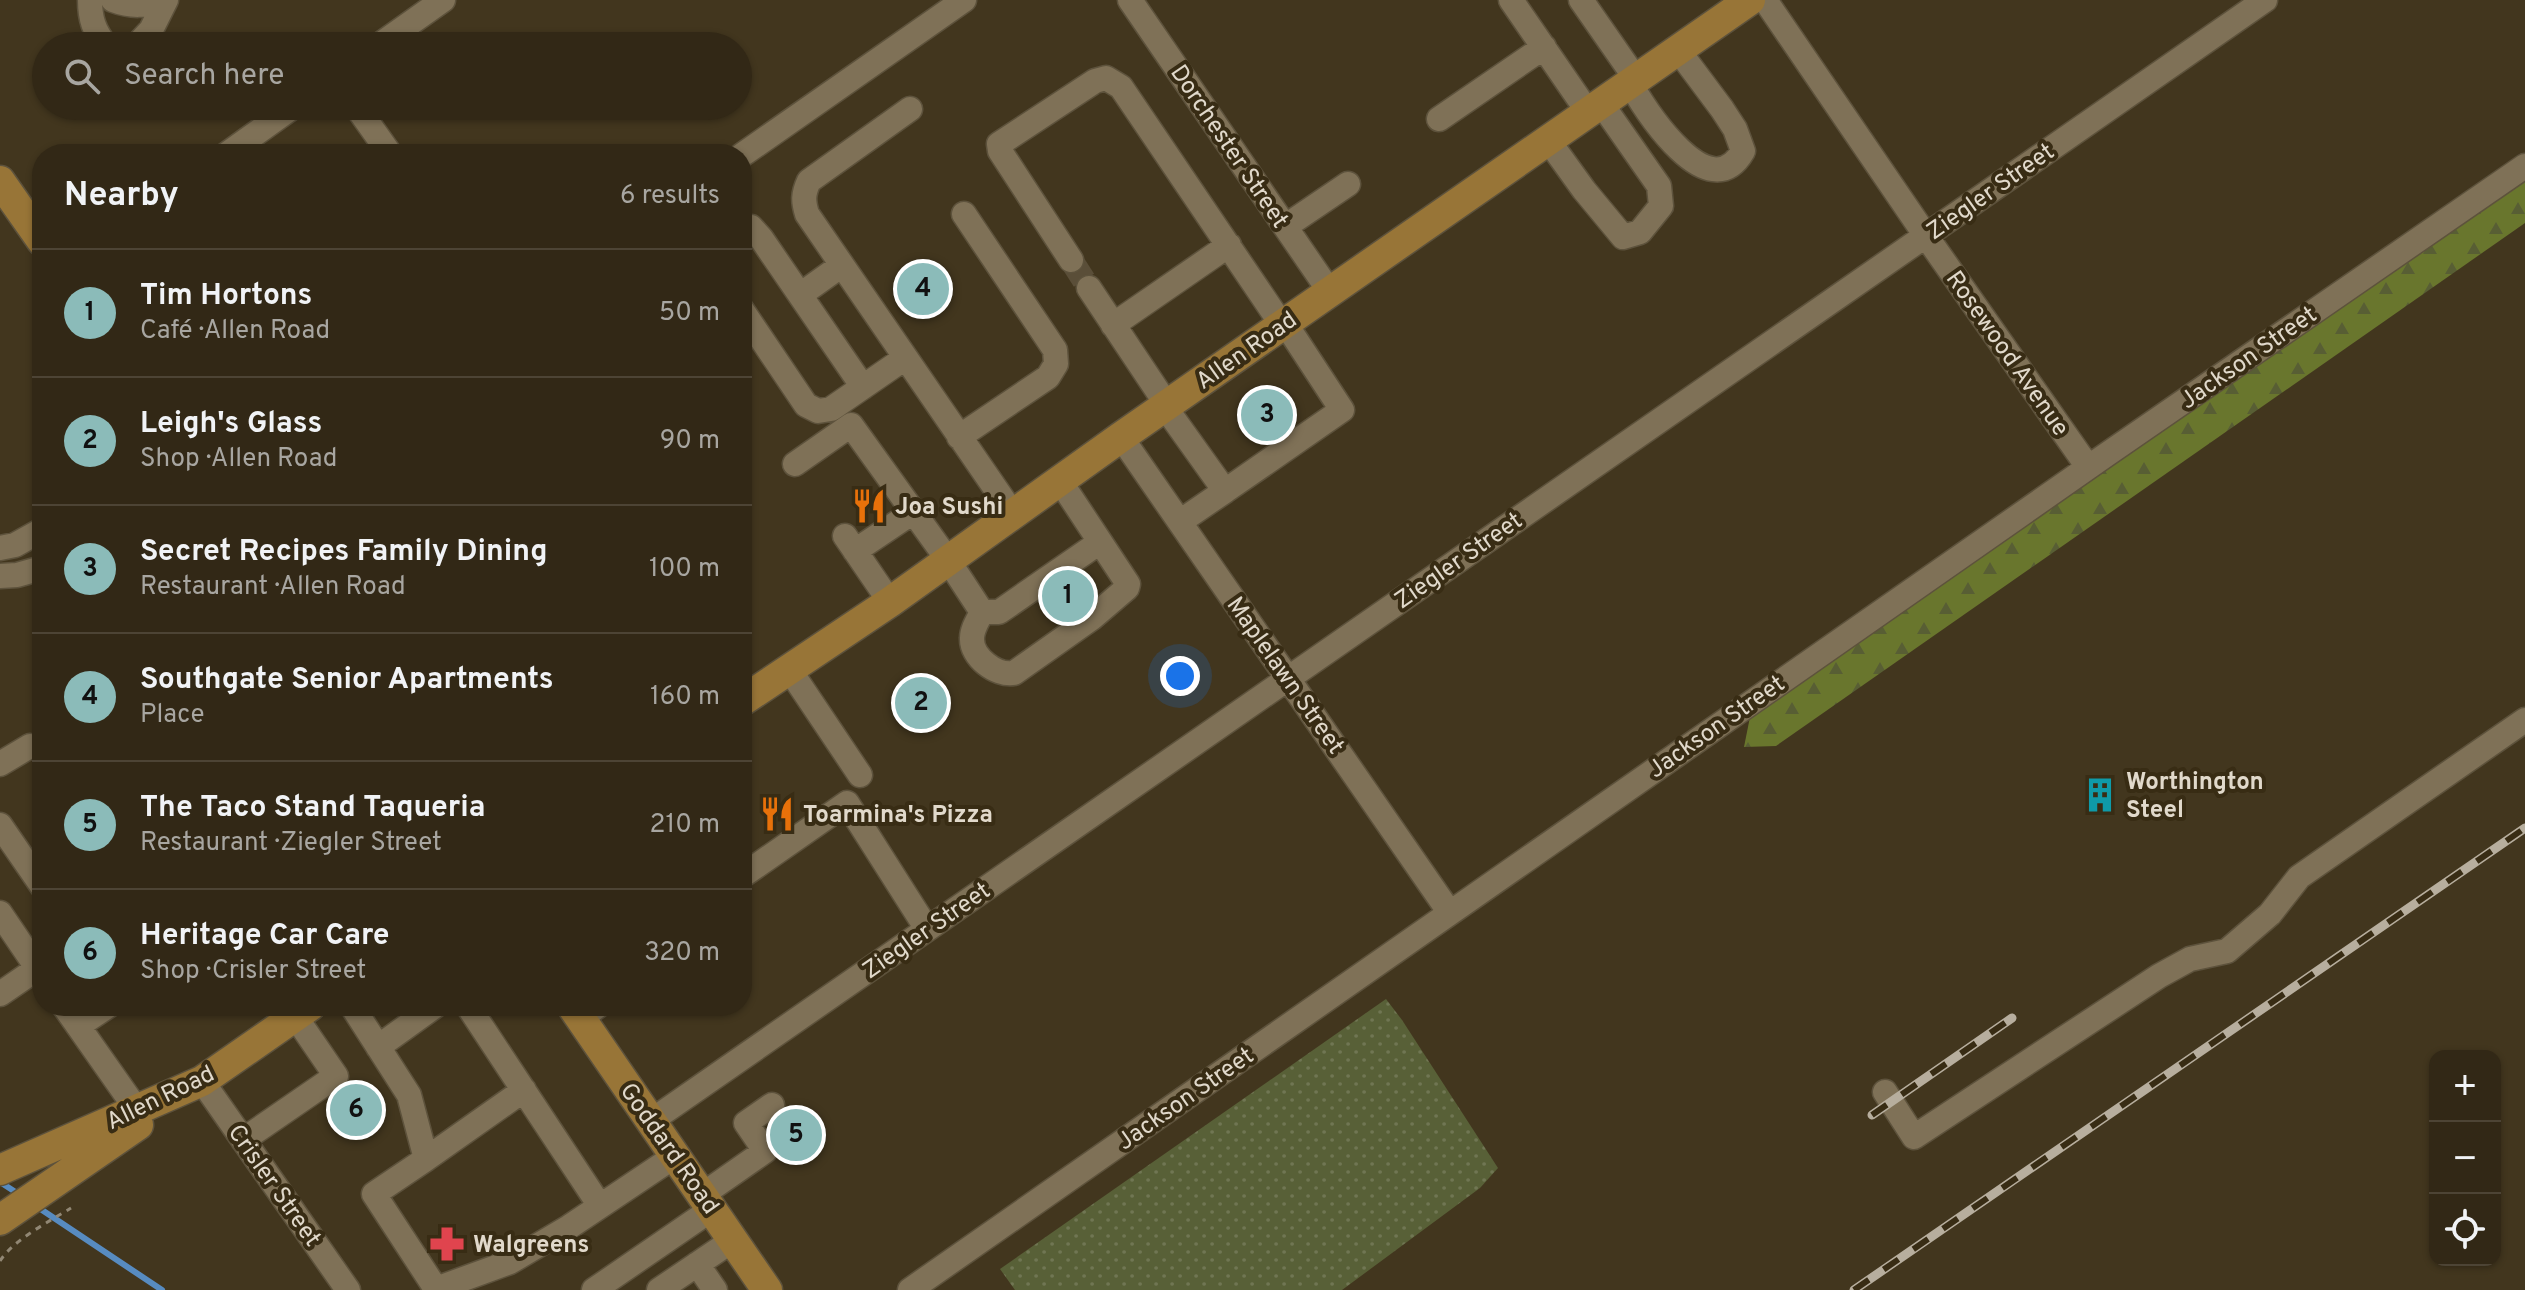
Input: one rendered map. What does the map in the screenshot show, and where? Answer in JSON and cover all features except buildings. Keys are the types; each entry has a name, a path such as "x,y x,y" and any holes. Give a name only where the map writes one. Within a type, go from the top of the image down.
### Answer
{"main road":[{"name":"Allen Road","path":"752,694 890,602 1121,437 1750,0"},
{"path":"0,181 32,227"},
{"name":"Allen Road","path":"13,1164 202,1081 296,1016"},
{"name":"Goddard Road","path":"588,1016 651,1121 763,1289"},
{"path":"2,1219 202,1081"}],"street":[{"path":"90,0 95,32"},
{"path":"119,2 141,6 166,0"},
{"path":"149,32 166,0"},
{"path":"398,32 443,0"},
{"path":"752,148 964,0"},
{"path":"1511,0 1544,47 1659,186 1661,206 1640,232 1623,237 1548,140"},
{"name":"Rosewood Avenue","path":"1765,0 2088,467"},
{"name":"Ziegler Street","path":"651,1121 2265,0"},
{"path":"1588,3 1651,118 1682,153 1704,167 1722,168 1737,162 1743,151 1735,129 1678,50"},
{"name":"Dorchester Street","path":"1141,4 1330,292"},
{"path":"1439,119 1544,47"},
{"path":"1071,260 1000,151 999,144 1095,81 1106,78 1121,87 1342,410 1181,521"},
{"path":"910,109 809,181 803,194 807,214 1013,514"},
{"path":"241,144 274,120"},
{"path":"366,120 383,144"},
{"name":"Jackson Street","path":"910,1290 2088,467 2525,166"},
{"path":"1286,226 1348,184"},
{"path":"959,437 1048,377 1056,364 1055,350 964,214"},
{"path":"752,228 863,387"},
{"path":"1113,325 1229,245"},
{"path":"800,295 842,265"},
{"path":"1089,288 1225,491"},
{"path":"752,325 806,405 818,411 831,409 905,358"},
{"path":"795,464 851,425 948,560 999,622 990,634 989,642 1004,674 1014,673 1092,618 1125,591 1128,584 1060,481"},
{"name":"Maplelawn Street","path":"1121,437 1450,913"},
{"path":"890,602 850,543 913,512"},
{"path":"0,548 15,545 32,536"},
{"path":"991,612 1100,542"},
{"path":"0,576 32,571"},
{"path":"789,669 860,775"},
{"path":"1885,1092 1914,1137 2159,976 2190,959 2227,951 2270,914 2299,877 2525,720"},
{"path":"0,764 30,746"},
{"path":"752,869 847,803 927,929"},
{"path":"0,825 32,871"},
{"path":"0,913 32,960"},
{"path":"0,994 32,976"},
{"path":"71,1016 137,1110"},
{"path":"78,1026 93,1016"},
{"path":"243,1140 336,1076 306,1016"},
{"path":"358,1016 409,1095 426,1159"},
{"path":"378,1047 421,1016"},
{"path":"475,1016 600,1206"},
{"name":"Crisler Street","path":"202,1081 348,1290"},
{"path":"524,1090 374,1194 436,1289 510,1262 675,1156"},
{"path":"594,1290 707,1202 765,1151 746,1123 772,1105"},
{"path":"659,1290 733,1240"},
{"path":"697,1264 715,1290"}],"path":[{"path":"0,1261 4,1254 71,1208"}],"green space":[{"path":"2525,177 2525,223 1776,746 1744,747 1751,712"},
{"path":"1386,999 1498,1168 1480,1188 1342,1290 1015,1290 1000,1269"}],"waterway":[{"path":"0,1182 20,1195"},
{"path":"36,1206 162,1290"}],"tunnel":[{"path":"1071,260 1089,288"}],"railway":[{"path":"1854,1290 2525,828"},
{"path":"1872,1115 2012,1018"}],"place":[{"name":"Southgate Senior Apartments","path":"923,289"},
{"name":"Secret Recipes Family Dining","path":"1267,415"},
{"name":"Joa Sushi","path":"869,506"},
{"name":"Tim Hortons","path":"1068,596"},
{"name":"Leigh's Glass","path":"921,703"},
{"name":"Worthington Steel","path":"2100,795"},
{"name":"Toarmina's Pizza","path":"777,814"},
{"name":"Heritage Car Care","path":"356,1110"},
{"name":"The Taco Stand Taqueria","path":"796,1135"},
{"name":"Walgreens","path":"447,1244"}]}
